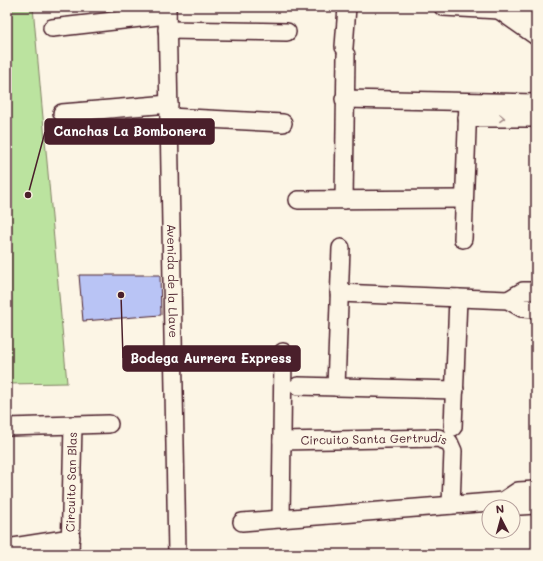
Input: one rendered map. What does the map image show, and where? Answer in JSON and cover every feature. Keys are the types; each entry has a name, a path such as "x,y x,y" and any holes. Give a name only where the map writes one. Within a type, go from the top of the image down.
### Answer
{"street":[{"path":"344,200 344,99 347,7"},
{"path":"443,7 499,10 515,9 536,22"},
{"path":"499,10 536,36"},
{"path":"52,28 167,17 287,32"},
{"name":"Avenida de la Llave","path":"167,17 177,554"},
{"path":"344,99 536,118"},
{"path":"467,110 536,103"},
{"path":"62,114 169,110 283,122"},
{"path":"463,239 467,110"},
{"path":"298,200 464,199"},
{"path":"336,387 341,248"},
{"path":"508,300 523,291 536,291"},
{"path":"339,293 508,300 522,308 536,309"},
{"name":"Circuito Santa Gertrudis","path":"453,427 458,298"},
{"name":"Circuito Santa Gertrudis","path":"281,519 283,352"},
{"path":"298,386 455,390"},
{"name":"Circuito San Blas","path":"7,427 109,424"},
{"name":"Circuito San Blas","path":"7,548 70,546 73,425"},
{"name":"Circuito Santa Gertrudis","path":"282,441 438,438 449,442 453,451 452,505"},
{"path":"506,499 518,491 536,490"},
{"path":"242,522 481,503"},
{"path":"521,506 536,505"}],"green space":[{"path":"7,7 33,7 67,383 7,384"}],"building":[{"path":"79,275 160,275 161,315 83,321"}],"place":[{"name":"Canchas La Bombonera","path":"28,195"},
{"name":"Bodega Aurrera Express","path":"121,295"}]}
